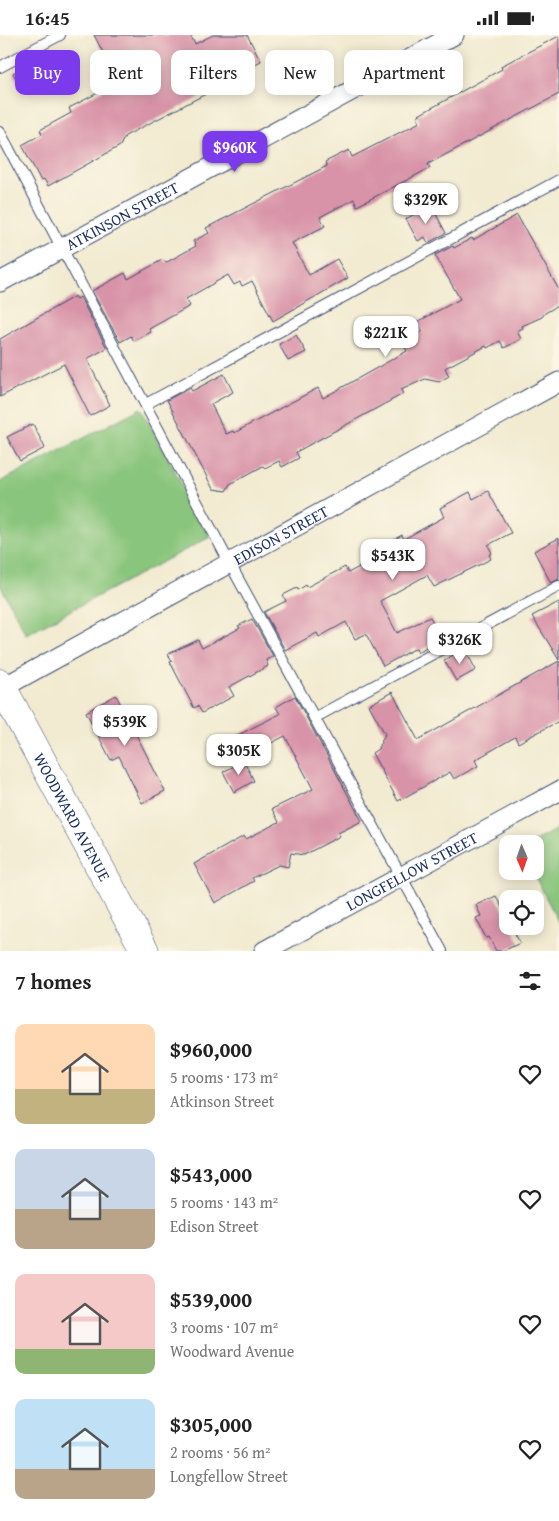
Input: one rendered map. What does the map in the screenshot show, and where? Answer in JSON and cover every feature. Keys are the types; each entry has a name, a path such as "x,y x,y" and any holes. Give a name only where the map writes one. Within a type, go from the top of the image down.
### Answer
{"main road":[{"name":"WOODWARD AVENUE","path":"1,686 141,950"}],"street":[{"name":"ATKINSON STREET","path":"0,282 454,35"},
{"name":"EDISON STREET","path":"1,686 559,382"},
{"name":"LONGFELLOW STREET","path":"264,951 559,791"}],"lane":[{"path":"0,67 60,35"},
{"path":"0,132 229,562 442,951"},
{"path":"146,404 559,180"},
{"path":"314,719 559,586"}],"green space":[{"path":"141,408 210,537 26,634 0,585 0,482"},
{"path":"559,828 559,923 544,894 544,890 542,890 537,880 544,880 544,836"}],"building":[{"path":"94,35 190,35 195,44 213,35 247,35 261,61 255,64 255,50 171,50 171,95 204,95 125,136 120,146 48,186 44,179 41,181 22,145 42,134 40,130 71,113 69,108 94,95 161,95 161,50 102,50"},
{"path":"559,36 559,94 428,164 430,168 357,206 354,199 320,217 325,226 292,243 309,275 337,259 348,278 273,321 252,281 242,286 240,282 234,285 228,275 186,299 190,306 149,329 151,332 134,341 131,336 120,342 92,291 125,273 128,279 162,260 167,262 196,246 193,241 209,233 206,228 327,166 325,162 349,150 352,157 420,122 417,116 455,95 463,95 463,91 502,69 501,66"},
{"path":"431,205 446,233 428,243 425,237 418,241 406,219"},
{"path":"517,215 559,290 559,305 545,313 542,317 522,326 523,328 517,331 521,339 504,348 500,341 487,348 486,346 445,368 449,376 439,382 425,379 401,390 403,394 296,452 299,458 282,467 279,461 265,468 263,466 230,484 226,491 213,489 167,400 190,388 192,391 224,374 233,392 211,404 226,434 233,431 234,433 318,388 323,398 407,351 402,342 423,331 417,322 460,299 435,255 453,246 454,248 472,238 473,240"},
{"path":"75,296 77,299 80,297 107,348 87,359 110,405 90,416 64,364 0,397 0,339"},
{"path":"296,335 306,352 288,361 279,344"},
{"path":"33,424 45,448 20,461 7,437"},
{"path":"488,491 511,533 488,545 492,553 489,555 491,559 434,587 427,575 380,601 397,633 430,617 442,638 418,652 416,648 383,666 366,634 355,639 346,622 319,637 317,633 285,650 264,612 286,601 283,595 306,585 307,587 345,567 348,573 387,552 386,544 402,535 404,539 444,517 440,508 470,492 473,499"},
{"path":"559,538 559,579 551,583 534,551"},
{"path":"559,602 559,660 532,616"},
{"path":"252,619 273,656 266,660 268,666 229,687 234,696 202,713 198,706 194,708 170,662 172,661 168,654 198,640 202,648 240,628 238,626"},
{"path":"465,649 476,670 456,681 444,660"},
{"path":"559,661 559,721 518,743 515,737 475,760 478,766 454,779 450,772 398,801 372,753 378,749 385,734 369,705 392,692 418,740"},
{"path":"116,695 165,791 142,803 119,756 111,760 86,712"},
{"path":"295,696 362,821 338,833 340,836 304,855 291,853 288,867 279,865 252,878 254,881 215,903 194,864 244,836 246,839 279,822 272,809 313,789 285,736 244,757 234,737 280,714 276,707"},
{"path":"244,761 254,781 234,792 223,772"},
{"path":"496,896 499,902 499,935 516,935 520,943 503,951 496,951 489,937 486,938 476,918 481,916 476,905"}]}
